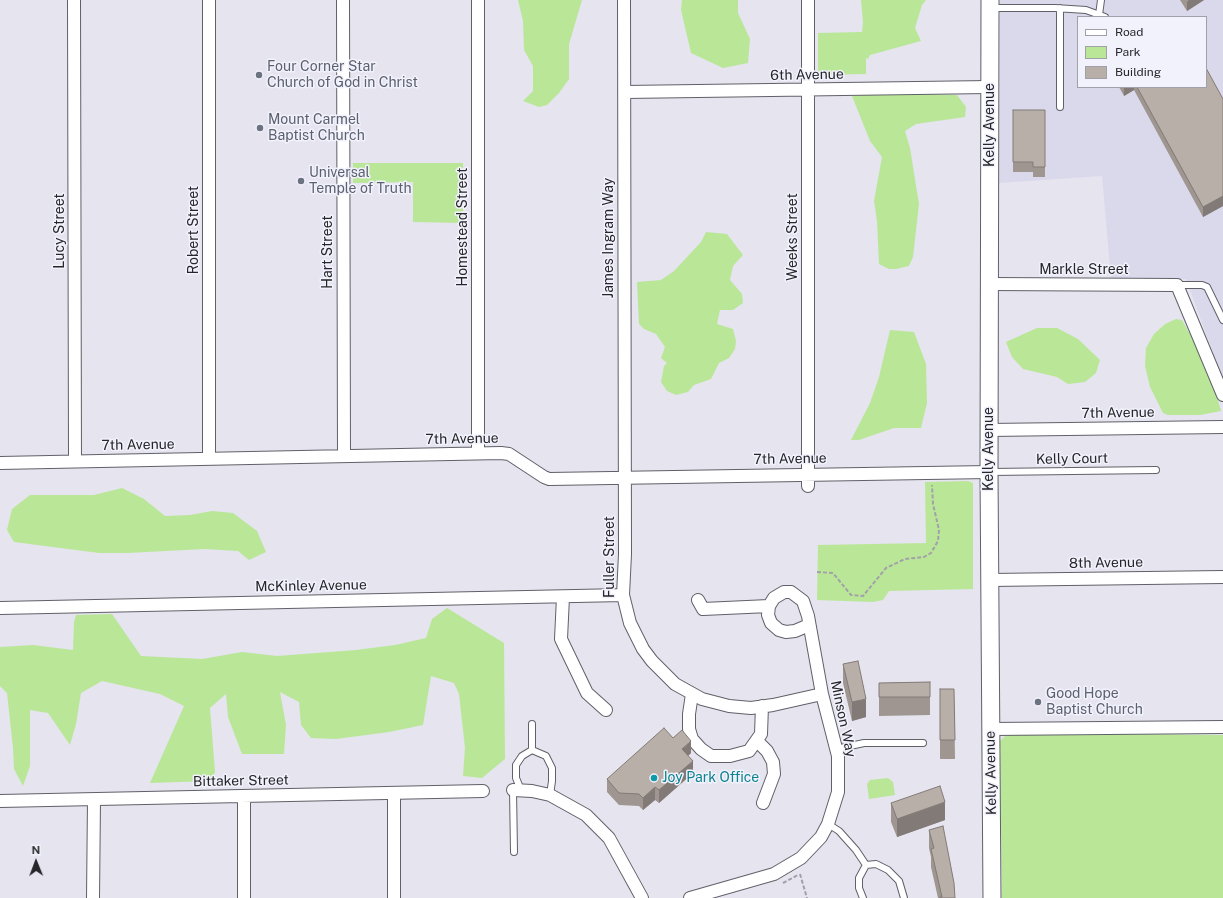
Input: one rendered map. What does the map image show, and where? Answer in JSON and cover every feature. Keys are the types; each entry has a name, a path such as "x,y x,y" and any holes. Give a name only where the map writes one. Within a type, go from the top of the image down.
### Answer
{"main road":[{"name":"Kelly Avenue","path":"990,4 989,472 992,898"}],"street":[{"name":"Lucy Street","path":"74,0 76,461"},
{"name":"Robert Street","path":"209,0 209,459"},
{"name":"Hart Street","path":"343,0 344,456"},
{"name":"Homestead Street","path":"478,0 478,453"},
{"name":"James Ingram Way","path":"624,0 625,477"},
{"name":"Weeks Street","path":"808,0 808,480"},
{"name":"6th Avenue","path":"625,92 990,88"},
{"name":"Markle Street","path":"990,284 1177,285"},
{"path":"1177,285 1223,395"},
{"name":"7th Avenue","path":"989,430 1223,427"},
{"name":"7th Avenue","path":"0,462 478,453 509,454 549,479 625,477 808,480 989,472"},
{"name":"Fuller Street","path":"625,477 623,596 630,623 643,648 666,676 692,694 724,705 751,708 822,694"},
{"name":"8th Avenue","path":"990,580 1223,577"},
{"name":"Minson Way","path":"690,898 765,877 780,871 801,858 813,846 828,824 838,792 839,774 836,749 822,694 809,624 803,601 791,592 784,592 774,598 769,606"},
{"name":"McKinley Avenue","path":"0,608 623,596"},
{"path":"563,597 561,639 587,693 606,710"},
{"path":"698,600 703,609 769,606 770,619 779,630 786,632 795,631 809,624"},
{"path":"692,694 689,714 689,729 692,739 701,749 711,756 730,756 748,751 757,742 761,734 762,706"},
{"path":"991,729 1223,727"},
{"path":"757,742 767,751 773,762 774,774 770,790 763,803"},
{"path":"517,790 550,795 577,808 595,822 614,847 642,898"},
{"name":"Bittaker Street","path":"0,801 483,791"},
{"path":"394,793 394,898"},
{"path":"244,796 244,898"},
{"path":"93,898 94,800"}],"lane":[{"path":"990,4 1086,10 1102,16 1101,0"},
{"path":"1060,8 1060,107"},
{"path":"1177,285 1202,285 1207,287 1221,311 1223,320"},
{"name":"Kelly Court","path":"989,472 1156,470"},
{"path":"532,724 532,750"},
{"path":"836,749 864,744 923,743"},
{"path":"514,852 517,790 516,765 522,756 532,750"},
{"path":"532,750 546,756 552,768 550,795"},
{"path":"828,824 839,831 866,865"},
{"path":"866,865 876,864 888,870 900,881 904,898"},
{"path":"863,898 858,883 866,865"}],"path":[{"path":"817,572 833,573 851,595 863,596 886,568 906,559 924,557 931,553 938,541 939,530 933,504 932,482"},
{"path":"800,874 807,898"}],"shaded area":[{"path":"1000,0 1223,0 1223,380 1186,279 1111,279 1102,176 999,183"}],"green space":[{"path":"518,0 582,0 569,44 569,79 559,93 547,105 539,107 523,101 533,91 533,66 524,50 523,21"},
{"path":"682,0 738,0 738,13 750,39 748,63 723,68 691,53 681,10"},
{"path":"861,0 926,0 922,5 915,28 921,41 870,55 868,59 866,58 866,74 818,75 818,33 862,32 863,22"},
{"path":"887,93 957,95 966,107 965,117 916,124 905,131 910,148 919,204 913,257 909,266 896,269 889,269 879,264 877,221 874,201 882,157 870,141 852,96"},
{"path":"353,163 463,163 463,223 413,222 413,182 353,183"},
{"path":"706,232 727,234 743,255 733,266 730,280 742,294 743,303 733,310 720,310 717,324 733,329 736,341 735,349 729,358 719,363 711,379 694,385 688,392 676,395 667,391 661,382 664,366 667,363 661,358 665,347 656,334 644,329 639,324 637,282 661,280 674,271 701,242"},
{"path":"1176,319 1182,320 1199,350 1213,382 1221,411 1200,415 1168,415 1163,413 1150,387 1145,366 1146,348 1154,334 1165,324"},
{"path":"1037,328 1057,328 1078,339 1100,360 1096,373 1085,382 1068,384 1057,377 1023,369 1012,357 1006,342"},
{"path":"890,330 914,332 926,364 927,403 921,428 894,428 859,440 851,440 870,403 879,377"},
{"path":"968,481 973,483 973,589 889,591 883,600 873,602 817,600 818,545 926,543 925,482"},
{"path":"122,488 144,499 165,516 190,515 212,511 233,513 257,531 266,552 249,560 238,551 205,549 99,553 14,542 7,530 12,509 30,495 94,495"},
{"path":"447,608 504,643 505,759 482,778 463,776 465,748 459,694 454,683 431,676 423,725 389,732 336,739 311,738 301,725 299,702 280,692 286,725 284,754 242,754 228,717 226,694 210,708 215,772 210,781 150,783 184,706 160,694 102,681 81,693 76,724 70,745 48,713 30,710 30,766 23,786 14,769 7,693 0,686 0,647 33,645 73,650 74,622 76,615 112,614 141,656 202,659 242,652 277,656 356,650 395,645 426,638 432,619"},
{"path":"1018,733 1223,735 1223,898 1002,898 1000,741 1005,736"},
{"path":"888,778 893,782 895,795 869,799 867,784 870,780"}],"building":[{"path":"1207,70 1223,99 1223,196 1203,207 1138,88 1207,88"},
{"path":"1013,110 1045,110 1045,167 1033,167 1033,162 1013,162"},
{"path":"858,661 866,699 852,702 843,664"},
{"path":"930,682 930,697 879,697 879,683"},
{"path":"940,689 954,689 955,740 940,740"},
{"name":"Joy Park Office","path":"664,728 673,738 682,730 691,741 682,749 693,761 659,790 655,787 643,798 639,794 619,793 607,779"},
{"path":"940,786 945,802 897,819 891,803"},
{"path":"943,826 954,883 955,898 940,898 942,897 931,849 934,848 929,830"}],"place":[{"name":"Four Corner Star Church of God in Christ","path":"259,75"},
{"name":"Mount Carmel Baptist Church","path":"260,128"},
{"name":"Universal Temple of Truth","path":"301,181"},
{"name":"Good Hope Baptist Church","path":"1038,702"},
{"name":"Joy Park Office","path":"654,778"}]}
